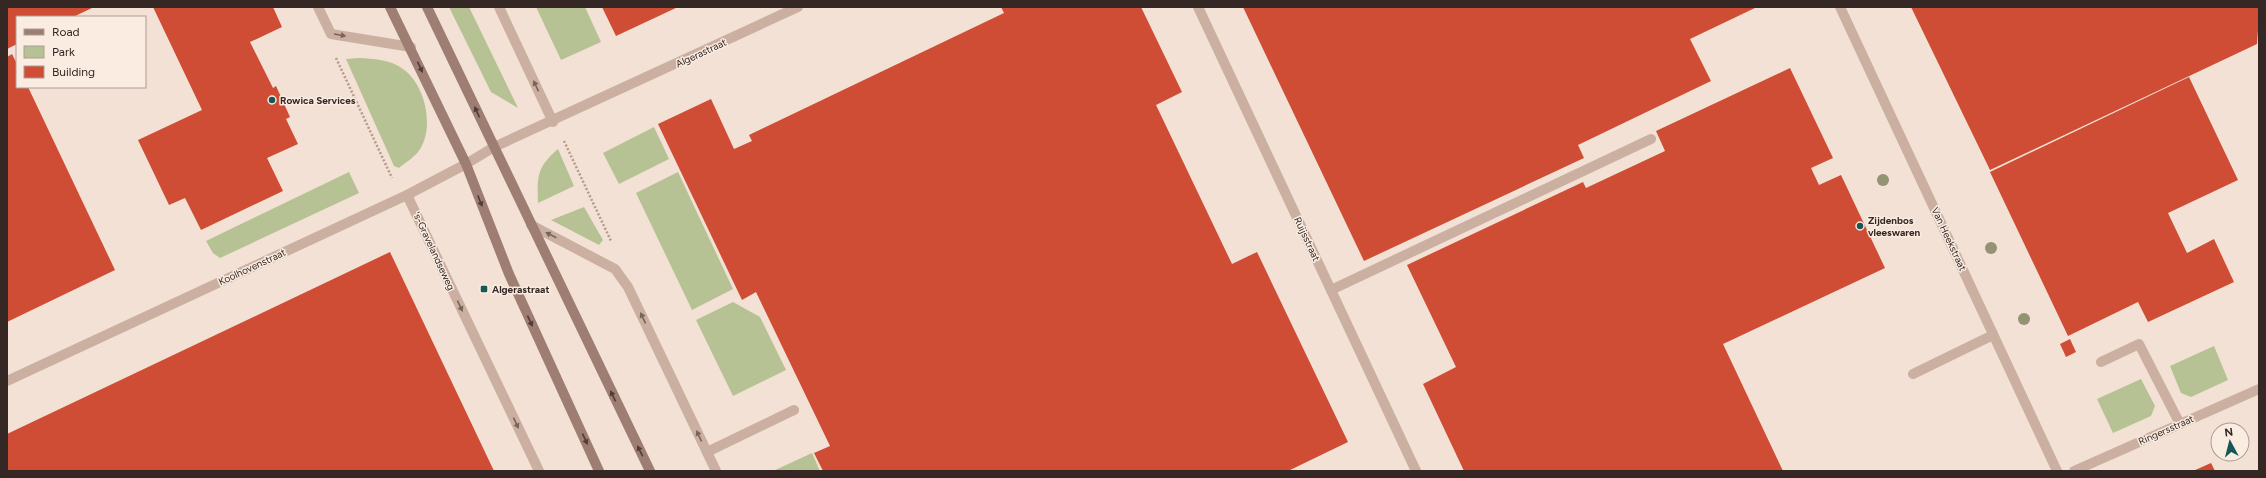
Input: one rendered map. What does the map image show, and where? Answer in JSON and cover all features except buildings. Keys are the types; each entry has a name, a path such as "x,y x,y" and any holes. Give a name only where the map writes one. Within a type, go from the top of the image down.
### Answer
{"main road":[{"path":"390,7 411,47 466,164 508,274 600,471"},
{"path":"427,7 650,471"}],"street":[{"path":"318,7 331,34 411,47"},
{"path":"499,7 553,122"},
{"name":"Algerastraat","path":"494,147 553,122 798,7"},
{"name":"Ruijsstraat","path":"1198,7 1416,471"},
{"name":"Van Heekstraat","path":"1840,7 2057,471"},
{"path":"1331,290 1651,139"},
{"name":"Koolhovenstraat","path":"7,381 407,195 466,164 494,147"},
{"name":"'s-Gravelandseweg","path":"407,195 539,471"},
{"path":"531,225 615,269 628,287 716,471"},
{"path":"1913,374 1993,335"},
{"path":"2101,362 2139,344 2180,424"},
{"name":"Ringersstraat","path":"2074,471 2259,389"},
{"path":"707,452 794,410"}],"path":[{"path":"331,34 336,61 389,175 407,195"},
{"path":"553,122 566,144 615,250 615,269"}],"green space":[{"path":"449,7 469,7 518,108 491,92"},
{"path":"536,7 585,7 601,42 561,60"},
{"path":"359,58 382,60 393,63 403,69 411,76 422,96 426,108 427,120 423,142 418,152 399,168 394,166 346,59"},
{"path":"654,127 669,159 619,184 603,153"},
{"path":"558,149 574,186 538,203 538,179 542,167 551,155"},
{"path":"349,172 359,193 220,258 213,253 206,241"},
{"path":"678,172 733,289 692,310 636,193"},
{"path":"584,207 603,240 599,245 551,220"},
{"path":"733,302 760,317 786,370 733,396 696,320"},
{"path":"2214,346 2228,380 2191,397 2181,393 2170,366"},
{"path":"2141,379 2155,406 2151,416 2113,433 2097,399"},
{"path":"812,453 820,471 773,471"}],"place":[{"name":"Rowica Services","path":"272,100"},
{"name":"Zijdenbos vleeswaren","path":"1860,226"},
{"name":"Algerastraat","path":"484,289"}]}
